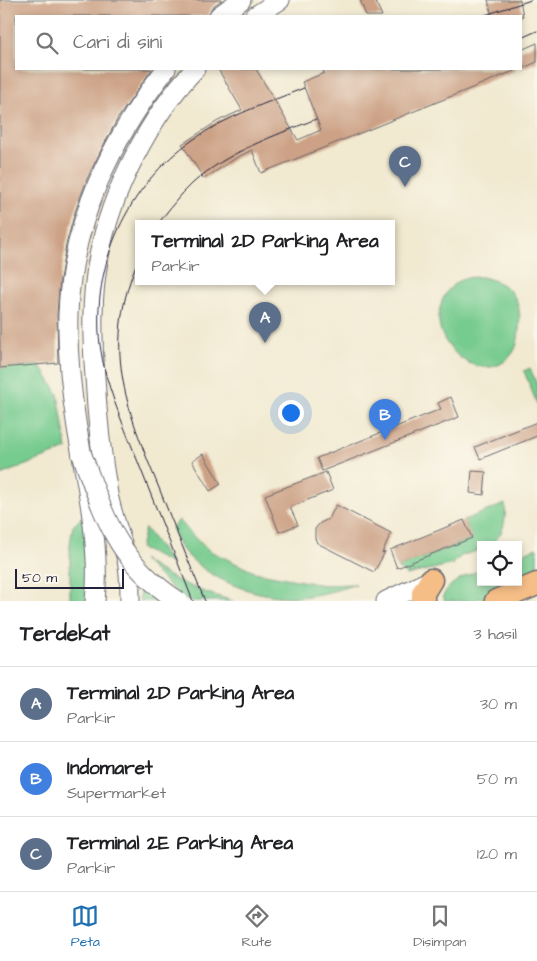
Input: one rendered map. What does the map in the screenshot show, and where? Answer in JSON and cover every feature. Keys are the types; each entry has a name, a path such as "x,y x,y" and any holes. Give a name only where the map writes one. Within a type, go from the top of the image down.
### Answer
{"main road":[{"path":"423,601 423,593 432,580"},
{"path":"496,601 537,584"}],"street":[{"path":"220,15 241,0"},
{"path":"257,15 280,0"},
{"path":"96,601 94,544 73,391 69,345 68,313 72,275 79,239 100,176 113,147 141,103 165,70"},
{"path":"130,601 128,568 108,496 100,440 92,336 93,300 99,255 108,220 134,156 173,96 195,70"},
{"path":"82,454 105,517 123,549 136,567 178,601"},
{"path":"386,601 432,580"}],"green space":[{"path":"482,277 500,283 507,288 516,301 520,318 517,342 512,354 503,362 483,367 463,360 454,352 442,334 439,319 442,302 450,288 463,279"},
{"path":"40,365 58,394 67,449 0,475 0,368"},
{"path":"530,368 537,385 537,404 524,371"},
{"path":"505,504 505,518 502,531 494,541 477,541 477,551 461,556 453,564 407,575 397,568 471,539 464,520"},
{"path":"82,517 85,530 89,601 70,601 70,544 73,526"},
{"path":"179,520 210,551 254,572 323,585 356,584 324,593 292,597 246,590 218,578 193,560 182,549 177,542 172,528"},
{"path":"145,528 172,564 140,548"},
{"path":"537,548 537,576 522,582 522,554"},
{"path":"142,559 163,573 186,584 234,601 191,601 178,594"},
{"path":"477,572 477,586 511,586 473,601 445,601 443,596 450,586 465,576"},
{"path":"140,585 160,601 140,601"}],"building":[{"path":"0,0 222,0 212,7 208,15 15,15 15,70 151,70 118,118 87,179 75,212 66,245 60,279 57,314 58,363 0,368"},
{"path":"360,0 375,0 382,15 366,15"},
{"path":"488,0 520,0 523,16 492,15"},
{"path":"537,43 537,62 522,69 522,50"},
{"path":"219,70 257,70 298,140 321,130 302,82 324,73 323,70 517,70 261,173 252,150 204,179 182,144 218,121 242,110"},
{"path":"451,397 459,417 322,471 317,458 441,409 438,403"},
{"path":"537,422 537,436 480,459 475,447"},
{"path":"203,454 221,484 210,491 192,461"},
{"path":"472,471 486,472 484,495 470,493"},
{"path":"326,472 333,490 290,507 298,525 279,532 265,495"},
{"path":"336,505 391,533 382,553 385,552 374,572 317,543 315,529 320,523 329,519"},
{"path":"464,520 472,538 397,568 390,550"}],"tram line":[{"path":"485,15 531,0"},
{"path":"522,38 537,31"},
{"path":"193,601 110,388 100,345 99,315 101,286 108,257 118,229 132,203 150,179 170,158 194,139 220,123 304,88"},
{"path":"161,220 188,188 221,162 251,146 316,119"},
{"path":"135,269 121,319 122,375 136,430 205,601"}],"place":[{"name":"Terminal 2E Parking Area","path":"405,187"},
{"name":"Terminal 2D Parking Area","path":"265,343"},
{"name":"Indomaret","path":"385,440"}]}
